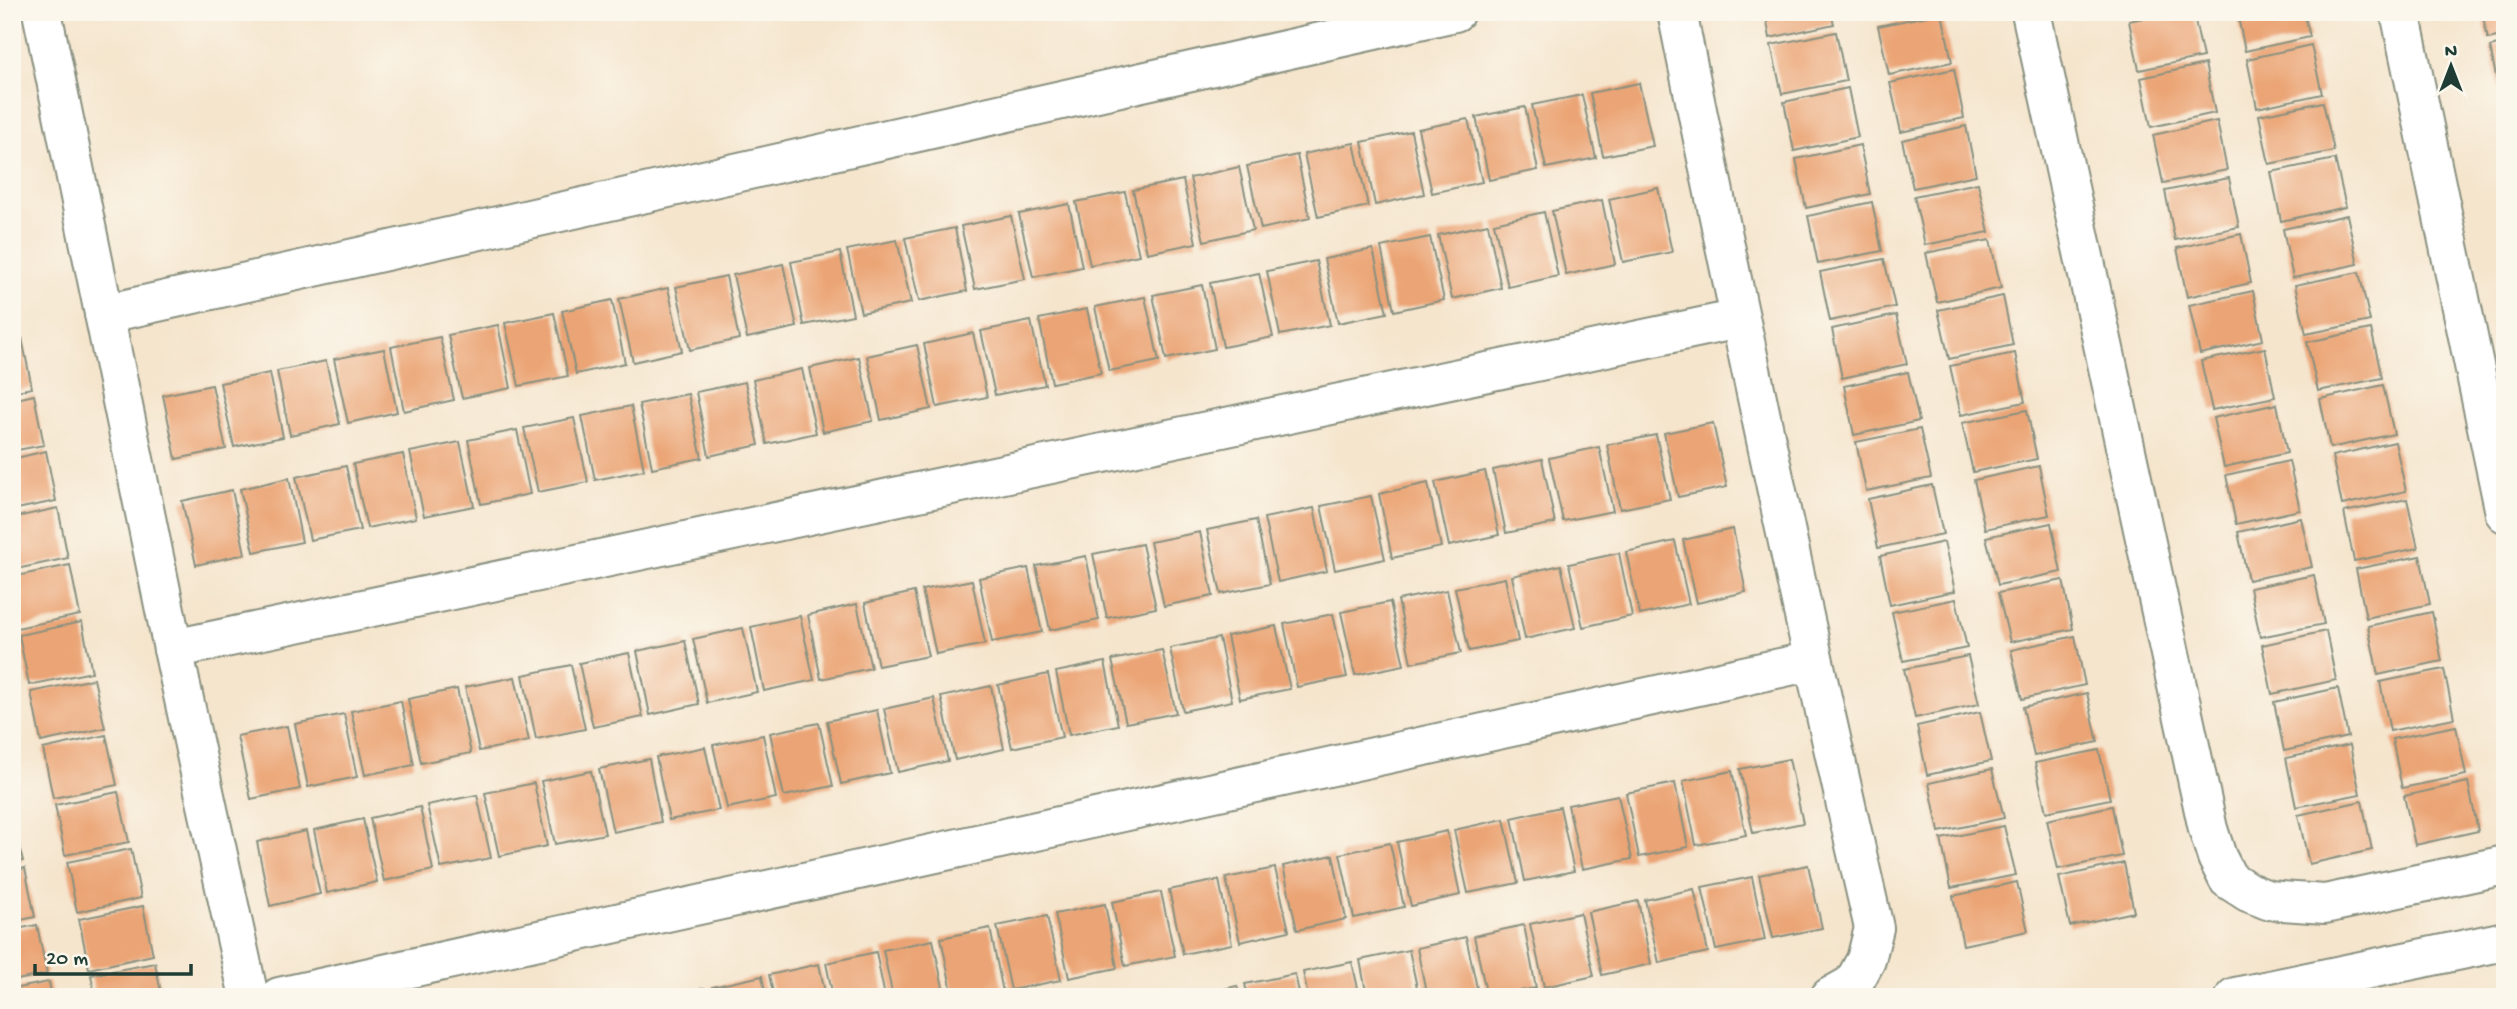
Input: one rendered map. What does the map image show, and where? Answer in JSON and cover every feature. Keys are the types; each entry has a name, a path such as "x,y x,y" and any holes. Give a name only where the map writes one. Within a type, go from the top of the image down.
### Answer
{"street":[{"path":"42,12 173,649 249,997"},
{"path":"104,314 1455,12"},
{"path":"1677,12 1812,661 1874,928 1866,960 1849,993"},
{"path":"2031,12 2208,829 2228,879 2248,892 2268,900 2325,904 2505,865"},
{"path":"2400,12 2505,513"},
{"path":"173,649 1739,318"},
{"path":"279,997 1812,661"},
{"path":"2235,997 2505,941"}],"building":[{"path":"1765,12 1831,12 1834,24 1770,38"},
{"path":"1875,12 1899,12 1900,13 1877,18"},
{"path":"2170,12 2193,12 2203,57 2139,70 2129,21"},
{"path":"2237,12 2304,12 2310,37 2245,51"},
{"path":"2482,12 2505,12 2505,35 2488,39"},
{"path":"1942,13 1952,62 1889,75 1878,26"},
{"path":"1836,32 1846,81 1782,94 1771,45"},
{"path":"2505,43 2505,95 2500,96 2490,47"},
{"path":"2311,45 2322,94 2257,108 2247,59"},
{"path":"2205,64 2215,113 2151,127 2141,78"},
{"path":"1954,69 1964,118 1901,132 1890,83"},
{"path":"1639,83 1653,146 1603,156 1590,93"},
{"path":"1848,88 1858,137 1794,151 1784,102"},
{"path":"1582,95 1596,158 1546,168 1532,105"},
{"path":"2323,102 2334,151 2269,164 2259,115"},
{"path":"1525,107 1538,170 1489,180 1476,117"},
{"path":"1468,119 1482,182 1432,193 1418,129"},
{"path":"2217,121 2227,170 2163,183 2153,135"},
{"path":"1966,126 1976,175 1913,188 1902,140"},
{"path":"1411,131 1424,194 1375,205 1362,142"},
{"path":"1354,143 1368,206 1318,217 1304,154"},
{"path":"1860,145 1870,194 1806,208 1796,159"},
{"path":"1297,155 1310,218 1261,229 1247,166"},
{"path":"2335,159 2346,207 2281,221 2271,172"},
{"path":"1239,167 1253,230 1204,241 1190,178"},
{"path":"2229,178 2239,227 2175,240 2165,191"},
{"path":"1183,180 1196,243 1147,253 1133,190"},
{"path":"1978,183 1989,232 1925,245 1914,196"},
{"path":"1658,188 1672,252 1623,262 1609,199"},
{"path":"1125,192 1139,255 1090,265 1076,202"},
{"path":"1602,200 1615,264 1566,275 1552,211"},
{"path":"1872,202 1882,251 1818,264 1808,216"},
{"path":"1069,204 1082,267 1033,277 1019,214"},
{"path":"1544,212 1558,276 1508,287 1494,223"},
{"path":"2347,215 2358,264 2293,278 2283,229"},
{"path":"1011,216 1025,279 975,289 961,226"},
{"path":"1488,224 1501,288 1452,299 1438,235"},
{"path":"955,228 967,291 919,301 905,238"},
{"path":"2241,234 2251,283 2187,297 2177,248"},
{"path":"1430,237 1444,300 1394,311 1381,247"},
{"path":"897,240 911,303 861,313 847,250"},
{"path":"1990,240 2001,288 1937,302 1926,253"},
{"path":"1373,249 1387,313 1338,323 1324,259"},
{"path":"840,252 853,315 804,325 791,262"},
{"path":"1884,259 1895,307 1830,321 1820,272"},
{"path":"1316,261 1330,325 1280,335 1267,271"},
{"path":"783,264 797,327 747,338 733,275"},
{"path":"2359,272 2370,321 2306,334 2295,285"},
{"path":"1259,273 1273,337 1223,347 1210,283"},
{"path":"726,276 739,339 690,350 676,287"},
{"path":"1202,285 1215,349 1166,359 1153,295"},
{"path":"668,288 682,351 633,362 619,299"},
{"path":"2253,291 2263,340 2200,354 2189,305"},
{"path":"2003,296 2013,345 1949,359 1938,310"},
{"path":"12,297 20,331 12,332"},
{"path":"1145,297 1159,361 1109,371 1095,307"},
{"path":"612,300 625,363 576,374 562,311"},
{"path":"1087,309 1101,373 1052,383 1039,319"},
{"path":"554,313 568,376 519,386 505,323"},
{"path":"1896,315 1907,364 1842,378 1832,329"},
{"path":"1031,321 1045,385 995,395 981,331"},
{"path":"498,325 511,388 462,398 448,335"},
{"path":"2371,329 2382,378 2318,391 2307,342"},
{"path":"973,333 987,397 937,407 924,344"},
{"path":"440,337 454,400 404,411 391,347"},
{"path":"22,338 32,388 12,392 12,341"},
{"path":"917,345 931,409 881,420 867,356"},
{"path":"2265,348 2275,397 2212,410 2201,361"},
{"path":"384,349 397,412 348,423 334,359"},
{"path":"2015,353 2025,402 1961,415 1950,366"},
{"path":"859,357 873,421 823,432 810,368"},
{"path":"326,361 340,424 290,435 277,371"},
{"path":"802,369 816,433 767,444 753,380"},
{"path":"1908,372 1919,421 1854,435 1844,386"},
{"path":"270,373 283,437 234,447 220,383"},
{"path":"745,382 759,445 709,456 696,392"},
{"path":"212,385 226,449 176,459 163,395"},
{"path":"2383,385 2394,434 2330,448 2320,399"},
{"path":"688,394 702,458 652,468 639,404"},
{"path":"34,395 44,445 12,451 12,400"},
{"path":"2277,404 2287,453 2224,467 2213,418"},
{"path":"631,406 644,470 595,480 582,416"},
{"path":"2027,410 2037,459 1973,472 1962,423"},
{"path":"574,418 588,482 538,492 524,428"},
{"path":"1713,423 1727,487 1678,497 1664,433"},
{"path":"1920,429 1931,478 1866,491 1856,442"},
{"path":"517,430 530,494 481,504 468,440"},
{"path":"1656,435 1670,499 1620,509 1607,445"},
{"path":"460,442 474,506 424,516 410,452"},
{"path":"2395,442 2406,491 2342,505 2332,456"},
{"path":"1599,447 1613,511 1563,521 1549,458"},
{"path":"46,451 56,501 12,510 12,459"},
{"path":"403,454 416,518 367,528 353,464"},
{"path":"1542,459 1555,523 1506,533 1493,470"},
{"path":"2289,461 2300,510 2236,524 2226,475"},
{"path":"346,466 360,530 310,540 296,477"},
{"path":"2039,466 2049,515 1985,529 1974,480"},
{"path":"1485,471 1499,535 1449,546 1435,482"},
{"path":"289,478 302,542 254,552 240,489"},
{"path":"1428,483 1441,547 1392,558 1379,494"},
{"path":"1932,485 1943,534 1878,548 1868,499"},
{"path":"232,490 245,554 196,565 182,501"},
{"path":"1371,496 1385,559 1335,570 1321,506"},
{"path":"2407,499 2418,548 2354,561 2344,512"},
{"path":"58,508 68,558 12,570 12,518"},
{"path":"1314,508 1327,571 1278,582 1264,518"},
{"path":"2301,518 2312,567 2248,580 2238,532"},
{"path":"1256,520 1270,584 1221,594 1207,530"},
{"path":"2051,523 2061,572 1998,585 1986,537"},
{"path":"1733,529 1746,592 1697,603 1683,540"},
{"path":"1200,532 1213,596 1164,606 1150,542"},
{"path":"1675,541 1689,604 1640,615 1626,552"},
{"path":"1944,542 1955,591 1890,605 1880,556"},
{"path":"1142,544 1156,608 1107,618 1093,554"},
{"path":"1619,553 1632,616 1583,627 1569,564"},
{"path":"1086,556 1099,620 1050,630 1036,566"},
{"path":"2420,556 2430,604 2366,618 2356,569"},
{"path":"70,565 80,615 17,628 12,605 12,577"},
{"path":"1561,565 1575,628 1525,639 1512,576"},
{"path":"1028,568 1042,632 992,642 979,578"},
{"path":"2314,575 2324,624 2260,637 2250,588"},
{"path":"1505,578 1518,641 1469,651 1455,588"},
{"path":"972,580 985,644 936,654 922,590"},
{"path":"2063,580 2073,629 2010,642 1998,593"},
{"path":"1447,590 1461,653 1411,663 1398,600"},
{"path":"914,592 928,656 878,666 865,603"},
{"path":"1956,599 1967,648 1903,661 1892,612"},
{"path":"1390,602 1404,665 1355,675 1341,612"},
{"path":"857,604 871,668 821,679 808,615"},
{"path":"2432,612 2442,661 2378,675 2368,626"},
{"path":"1333,614 1347,677 1297,687 1284,624"},
{"path":"800,616 814,680 764,691 751,627"},
{"path":"82,622 92,672 29,685 19,635"},
{"path":"1276,626 1290,689 1240,699 1227,636"},
{"path":"743,628 757,692 707,703 693,639"},
{"path":"2326,631 2336,680 2272,694 2262,645"},
{"path":"2075,636 2085,685 2022,699 2011,650"},
{"path":"1219,638 1232,701 1183,711 1170,648"},
{"path":"685,641 699,704 650,715 637,651"},
{"path":"1162,650 1176,713 1126,723 1112,660"},
{"path":"629,653 643,717 593,727 579,663"},
{"path":"1968,656 1979,704 1915,718 1904,669"},
{"path":"1105,662 1118,725 1069,735 1056,672"},
{"path":"571,665 585,729 536,739 523,675"},
{"path":"2444,669 2454,718 2390,731 2380,682"},
{"path":"1048,674 1062,737 1012,748 998,685"},
{"path":"515,677 529,741 479,751 465,687"},
{"path":"94,679 105,728 41,742 31,692"},
{"path":"991,686 1004,749 955,760 941,697"},
{"path":"2338,688 2348,737 2284,751 2274,702"},
{"path":"457,689 471,753 421,763 408,699"},
{"path":"2087,693 2098,742 2034,756 2023,707"},
{"path":"934,698 948,761 898,772 884,709"},
{"path":"401,701 414,765 365,775 351,711"},
{"path":"877,710 890,773 841,784 827,721"},
{"path":"1980,712 1991,761 1927,775 1917,726"},
{"path":"344,714 357,777 308,787 295,724"},
{"path":"819,723 833,786 784,796 770,733"},
{"path":"287,726 300,789 251,799 237,736"},
{"path":"2456,726 2466,775 2402,788 2392,739"},
{"path":"106,735 117,785 53,798 43,749"},
{"path":"763,735 776,798 727,808 713,745"},
{"path":"2350,745 2360,794 2296,807 2286,758"},
{"path":"705,747 719,810 669,820 656,757"},
{"path":"2099,750 2110,799 2046,812 2035,763"},
{"path":"649,759 661,822 613,832 599,769"},
{"path":"1789,759 1803,823 1753,833 1740,769"},
{"path":"1992,769 2004,818 1939,832 1929,783"},
{"path":"591,771 605,834 555,844 541,781"},
{"path":"1732,771 1746,835 1696,845 1683,781"},
{"path":"2468,782 2478,831 2415,845 2404,796"},
{"path":"534,783 547,846 499,856 485,793"},
{"path":"1675,783 1688,847 1639,857 1626,793"},
{"path":"118,792 129,842 65,855 55,805"},
{"path":"477,795 491,858 441,868 427,805"},
{"path":"1618,795 1632,859 1582,869 1568,805"},
{"path":"2362,801 2372,850 2309,864 2298,815"},
{"path":"2112,806 2122,856 2058,869 2047,820"},
{"path":"420,807 433,870 384,881 370,818"},
{"path":"1560,807 1574,871 1525,881 1512,818"},
{"path":"12,818 23,861 12,863"},
{"path":"363,819 377,882 327,893 314,830"},
{"path":"1504,819 1518,883 1468,893 1454,830"},
{"path":"2004,826 2016,875 1951,888 1941,839"},
{"path":"306,831 320,894 270,906 257,842"},
{"path":"1447,831 1460,895 1411,906 1397,842"},
{"path":"1390,843 1404,907 1354,918 1340,854"},
{"path":"131,849 141,898 77,912 67,862"},
{"path":"1333,855 1346,919 1297,930 1283,866"},
{"path":"2124,863 2134,912 2070,926 2059,877"},
{"path":"1808,865 1822,928 1773,938 1759,875"},
{"path":"25,868 35,917 12,922 12,871"},
{"path":"1275,868 1289,931 1240,942 1226,878"},
{"path":"1752,877 1765,940 1716,950 1702,887"},
{"path":"1219,880 1232,944 1183,954 1169,890"},
{"path":"2017,882 2028,931 1963,945 1953,896"},
{"path":"1694,889 1708,952 1659,963 1645,900"},
{"path":"1161,892 1175,956 1125,966 1112,902"},
{"path":"1638,901 1651,964 1602,975 1588,912"},
{"path":"1105,904 1117,968 1069,978 1055,914"},
{"path":"143,906 153,955 89,969 79,919"},
{"path":"1580,913 1594,976 1544,987 1530,924"},
{"path":"1047,916 1061,980 1011,990 997,926"},
{"path":"37,925 47,974 12,981 12,930"},
{"path":"1524,925 1536,988 1487,997 1474,936"},
{"path":"990,928 1003,992 980,997 953,997 941,938"},
{"path":"1466,937 1479,997 1427,997 1417,948"},
{"path":"933,940 945,997 893,997 883,950"},
{"path":"1409,950 1419,997 1367,997 1360,960"},
{"path":"876,952 885,997 833,997 826,963"},
{"path":"1352,962 1360,997 1308,997 1303,972"},
{"path":"155,963 162,997 95,997 91,975"},
{"path":"819,964 826,997 774,997 769,975"},
{"path":"1295,974 1300,997 1248,997 1245,984"},
{"path":"762,976 766,997 714,997 712,987"},
{"path":"49,982 52,997 12,997 12,989"},
{"path":"1237,986 1240,997 1191,996"},
{"path":"704,988 706,997 671,997 671,996"}]}
